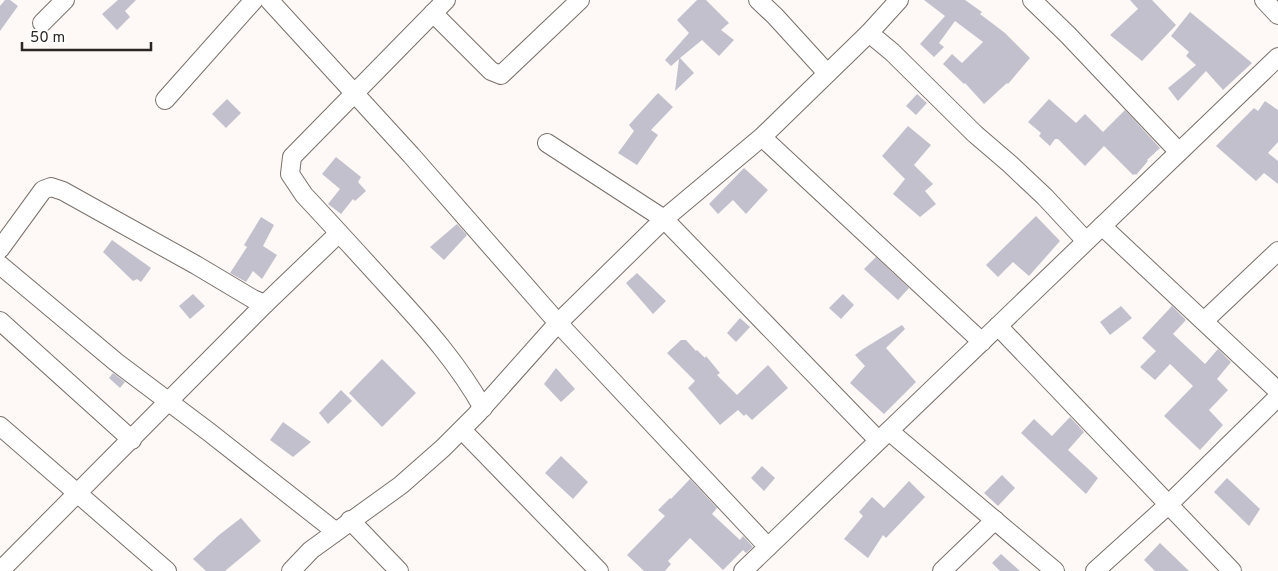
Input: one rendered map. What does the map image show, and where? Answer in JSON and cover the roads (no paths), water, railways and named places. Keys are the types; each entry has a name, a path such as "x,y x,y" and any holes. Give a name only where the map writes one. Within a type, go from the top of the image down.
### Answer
{"street":[{"path":"42,23 64,0"},
{"path":"165,100 254,0"},
{"path":"269,0 411,155 558,323 768,547"},
{"path":"446,0 292,157 290,174 304,195 418,319 452,360 483,408"},
{"path":"433,12 491,71 501,76 580,0"},
{"path":"758,0 827,73"},
{"path":"291,571 311,550 419,471 483,408 558,323 664,219 762,137 869,33 899,0"},
{"path":"1032,0 1068,35 1179,152"},
{"path":"869,33 892,52 975,134 1010,164 1086,241"},
{"path":"743,571 1278,57"},
{"path":"762,137 982,342"},
{"path":"547,143 664,219 883,435 994,520 1054,571"},
{"path":"0,249 43,190 51,187 63,191 265,304"},
{"path":"1102,226 1278,391"},
{"path":"0,571 265,304 339,233"},
{"path":"1204,322 1278,251"},
{"path":"0,265 116,362 209,432 335,532"},
{"path":"0,321 132,440"},
{"path":"998,326 1232,571"},
{"path":"1094,571 1168,505 1278,397"},
{"path":"0,426 76,494 167,571"},
{"path":"462,430 599,571"},
{"path":"350,520 399,571"},
{"path":"942,571 994,520"}]}
